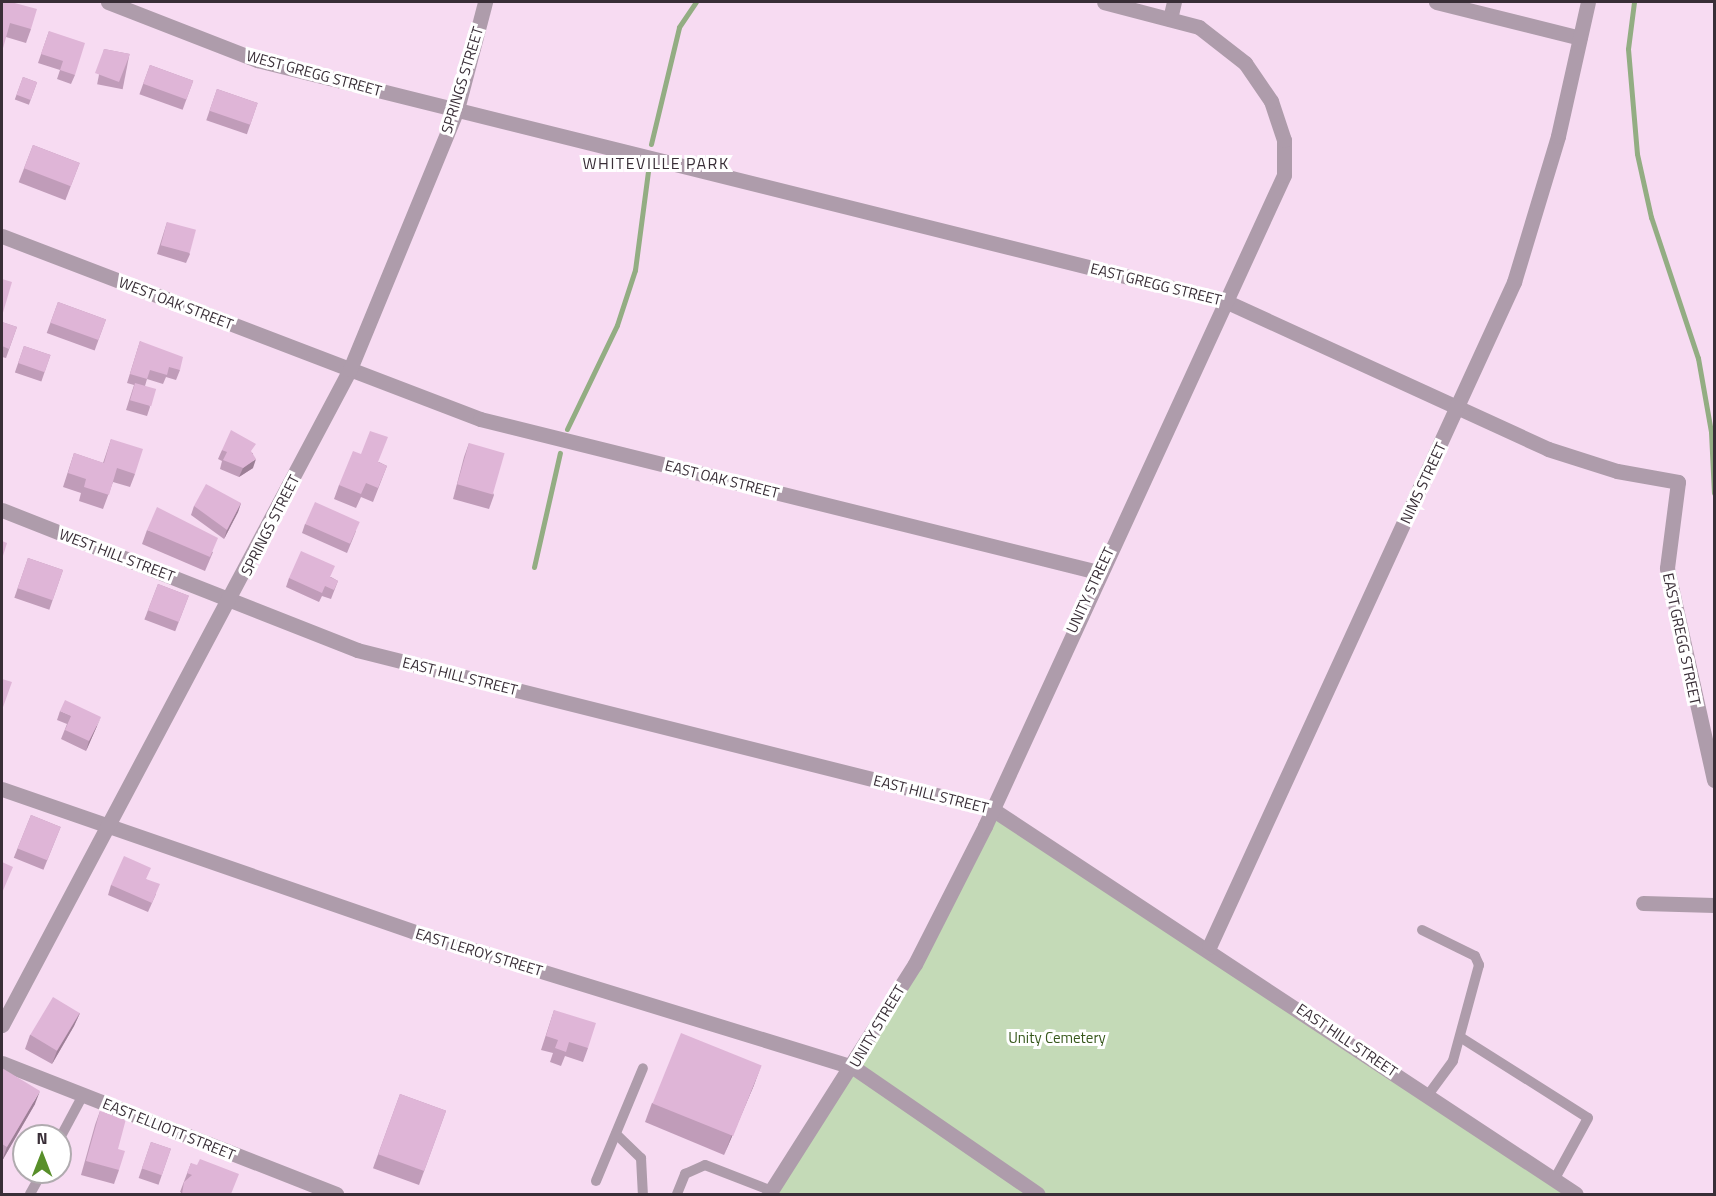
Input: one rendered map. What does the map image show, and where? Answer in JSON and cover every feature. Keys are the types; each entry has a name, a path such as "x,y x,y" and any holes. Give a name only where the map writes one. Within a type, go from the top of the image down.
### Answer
{"street":[{"name":"WEST GREGG STREET","path":"108,2 257,60 457,109"},
{"name":"SPRINGS STREET","path":"2,1025 232,600 350,369 457,109 485,2"},
{"name":"UNITY STREET","path":"770,1193 853,1067 915,964 992,808 1098,572 1284,175 1284,140 1271,101 1245,63 1199,27 1104,2"},
{"path":"1170,19 1174,2"},
{"path":"1436,2 1580,38"},
{"name":"NIMS STREET","path":"1209,947 1458,409 1514,282 1558,136 1588,2"},
{"name":"EAST GREGG STREET","path":"457,109 1225,301 1548,449 1617,471 1678,482 1666,568 1714,780"},
{"name":"WEST OAK STREET","path":"2,236 350,369"},
{"name":"EAST OAK STREET","path":"350,369 480,419 1098,572"},
{"name":"WEST HILL STREET","path":"2,510 232,600"},
{"name":"EAST HILL STREET","path":"232,600 357,650 992,808 1209,947 1576,1194"},
{"name":"EAST LEROY STREET","path":"2,789 108,828 414,932 853,1067 1038,1194"},
{"path":"1643,903 1714,905"},
{"name":"EAST ELLIOTT STREET","path":"2,1063 336,1194"}],"lane":[{"path":"1422,930 1475,956 1479,965 1453,1060 1428,1095"},
{"path":"1460,1037 1588,1118 1554,1180"},
{"path":"596,1181 643,1068"},
{"path":"67,1124 83,1095"},
{"path":"616,1134 642,1158 643,1194"},
{"path":"676,1194 685,1174 705,1165 770,1193"}],"green space":[{"name":"Unity Cemetery","path":"993,813 1572,1194 772,1194 800,1156"}],"building":[{"path":"2,2 37,9 31,29 10,23 2,52"},
{"path":"49,31 85,43 75,75 60,70 63,61 41,54"},
{"path":"104,49 130,54 119,82 95,73"},
{"path":"150,65 193,81 186,100 143,84"},
{"path":"23,77 37,82 31,100 17,95"},
{"path":"217,89 258,103 250,125 210,111"},
{"path":"33,145 80,163 71,186 24,168"},
{"path":"167,222 196,230 190,253 161,245"},
{"path":"2,279 12,282 2,316"},
{"path":"58,302 106,319 98,340 50,323"},
{"path":"2,322 17,327 9,349 2,346"},
{"path":"140,341 183,357 180,370 169,367 167,375 150,370 147,379 130,374"},
{"path":"24,346 50,355 45,372 18,363"},
{"path":"135,383 156,389 151,406 130,400"},
{"path":"231,430 256,444 251,451 256,459 243,468 223,460 227,452 222,450"},
{"path":"370,431 388,437 378,462 387,466 378,488 366,483 361,494 339,485 353,451 361,454"},
{"path":"111,439 143,449 135,474 117,468 109,495 84,487 86,479 68,473 74,453 104,463"},
{"path":"469,443 505,453 493,495 457,484"},
{"path":"206,484 241,503 227,530 194,506"},
{"path":"315,502 360,522 350,544 305,524"},
{"path":"157,507 218,538 210,557 147,530"},
{"path":"2,541 7,543 2,559"},
{"path":"301,551 335,566 330,577 338,581 334,590 325,586 322,593 289,578"},
{"path":"28,558 63,570 53,600 18,588"},
{"path":"158,584 189,596 179,622 148,610"},
{"path":"2,679 12,682 2,710"},
{"path":"65,700 101,717 89,741 65,730 71,716 60,711"},
{"path":"31,815 61,827 47,860 18,848"},
{"path":"124,856 151,868 146,879 160,884 152,903 111,885"},
{"path":"2,862 13,867 2,893"},
{"path":"53,997 80,1013 57,1051 30,1035"},
{"path":"554,1010 596,1023 588,1048 569,1042 566,1052 555,1048 558,1040 546,1036"},
{"path":"681,1033 762,1066 733,1136 653,1103"},
{"path":"2,1068 40,1091 21,1124 12,1124 12,1139 7,1147 2,1144"},
{"path":"400,1094 446,1111 424,1171 378,1154"},
{"path":"100,1111 126,1119 118,1149 125,1151 119,1170 86,1161"},
{"path":"151,1142 171,1149 162,1175 142,1168"},
{"path":"200,1159 239,1174 231,1194 182,1194 184,1182 192,1175 187,1173 191,1163 197,1165"}],"waterway":[{"path":"651,144 679,27 696,2"},
{"path":"1634,2 1628,49 1637,154 1651,217 1698,358 1711,432 1714,493"},
{"path":"567,429 617,325 635,270 648,171"},
{"path":"534,567 560,453"}],"district":[{"name":"WHITEVILLE PARK","path":"656,163"}]}
